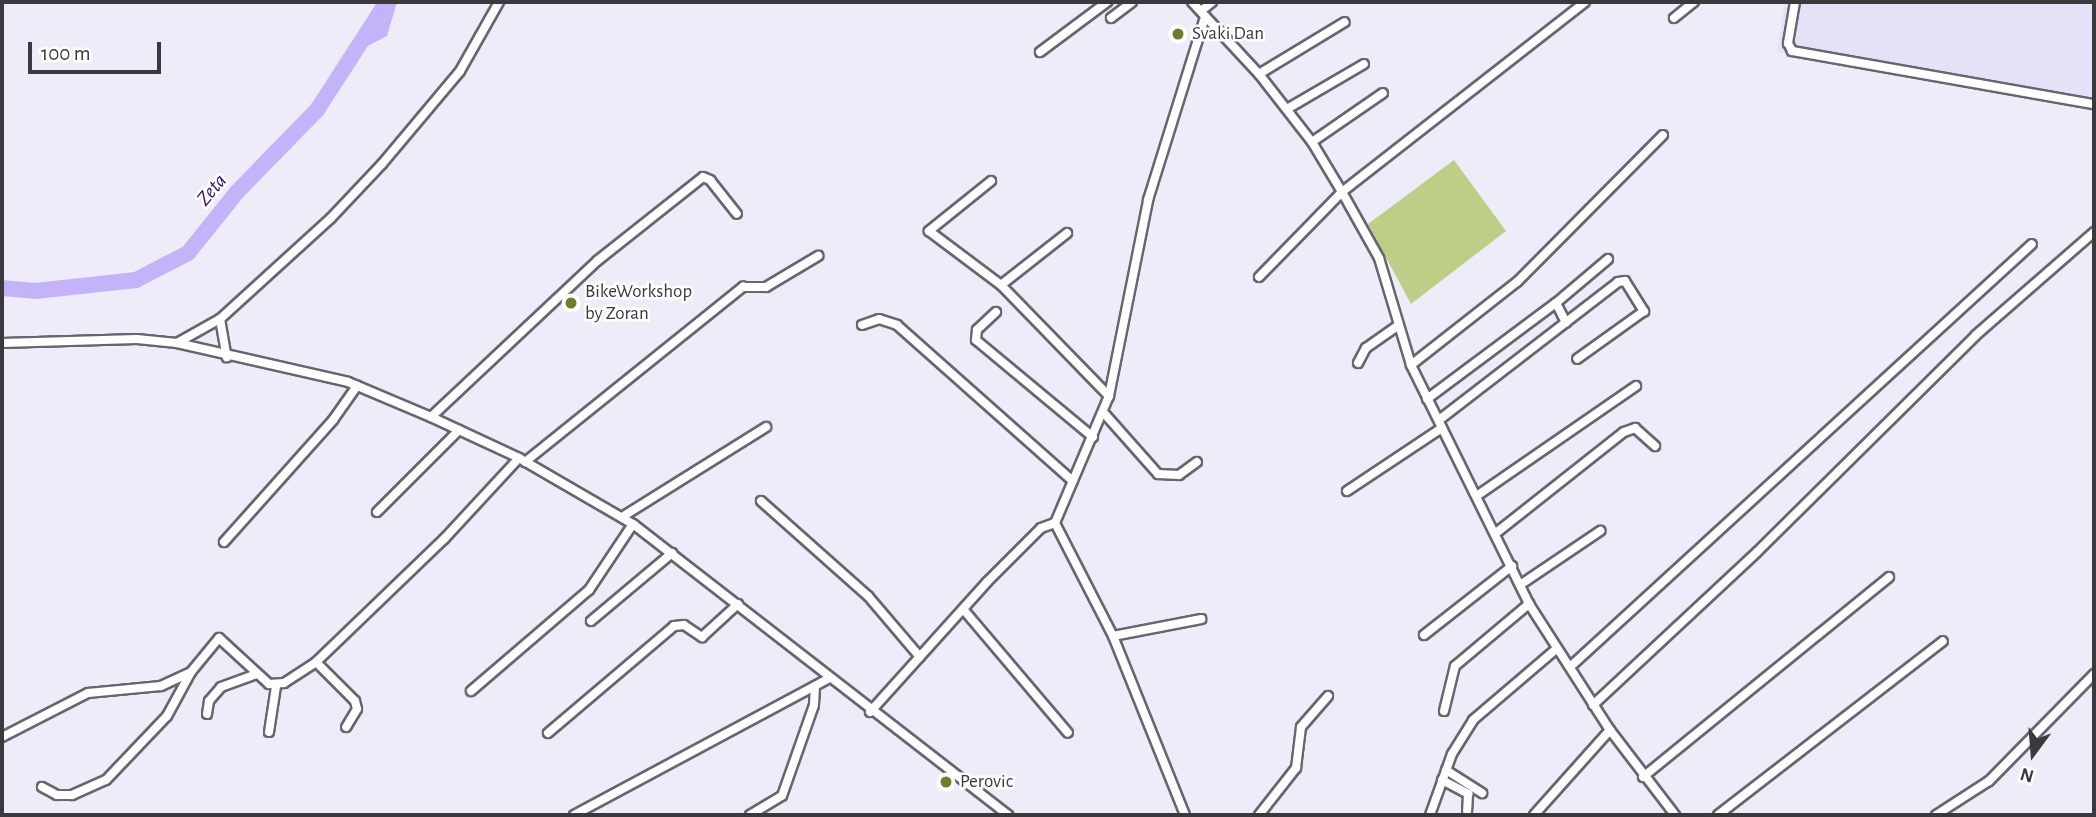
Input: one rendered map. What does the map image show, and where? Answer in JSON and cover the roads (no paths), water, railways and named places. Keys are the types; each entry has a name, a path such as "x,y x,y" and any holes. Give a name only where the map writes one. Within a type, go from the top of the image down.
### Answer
{"street":[{"path":"177,343 220,319 330,219 382,164 460,71 499,2"},
{"path":"1040,52 1107,2"},
{"path":"1111,18 1132,2"},
{"path":"1192,2 1259,74 1287,109 1312,142 1342,191 1379,258 1410,365 1478,495 1529,604 1610,730 1643,777 1675,815"},
{"path":"870,712 1041,528 1055,523 1109,396 1148,200 1203,14 1212,2"},
{"path":"1259,277 1342,191 1585,2"},
{"path":"1674,18 1693,2"},
{"path":"1795,2 1788,43 1792,51 2094,104"},
{"path":"1259,74 1345,22"},
{"path":"1287,109 1364,65"},
{"path":"1312,142 1384,93"},
{"path":"1410,365 1517,282 1663,135"},
{"path":"431,417 597,261 703,177 710,180 737,214"},
{"path":"991,181 929,231 1002,285 1109,396"},
{"path":"1593,705 1757,552 1976,335 2094,232"},
{"path":"1002,285 1067,233"},
{"path":"1570,667 2032,244"},
{"path":"276,686 316,662 522,460 743,287 766,287 818,256"},
{"path":"1427,399 1556,303 1608,259"},
{"path":"1347,491 1441,424 1622,281 1644,307 1643,313 1577,359"},
{"path":"1556,303 1566,323"},
{"path":"996,312 977,330 976,340 1093,437"},
{"path":"220,319 227,357"},
{"path":"862,325 879,319 897,325 1073,481"},
{"path":"1358,363 1366,348 1398,326"},
{"path":"2,343 138,340 177,343 357,386 459,430 522,460 633,524 738,604 870,712 1009,815"},
{"path":"224,542 333,420 357,386"},
{"path":"1478,495 1636,386"},
{"path":"1103,412 1158,474 1179,475 1197,462"},
{"path":"622,517 766,427"},
{"path":"1496,533 1624,432 1635,428 1655,446"},
{"path":"377,512 459,430"},
{"path":"761,500 868,596 920,657"},
{"path":"1055,523 1113,636 1185,815"},
{"path":"471,691 589,590 633,524"},
{"path":"1520,585 1600,531"},
{"path":"591,621 672,553"},
{"path":"1424,635 1512,566"},
{"path":"1643,777 1889,577"},
{"path":"548,733 674,626 684,625 702,637 738,604"},
{"path":"1444,710 1455,666 1529,604"},
{"path":"963,609 1068,733"},
{"path":"1113,636 1201,619"},
{"path":"42,787 57,795 72,795 106,780 167,716 191,672 219,638 257,674 276,686"},
{"path":"1718,815 1943,641"},
{"path":"1430,815 1446,770 1473,720 1556,649"},
{"path":"316,662 355,701 357,709 346,727"},
{"path":"2,737 88,693 161,686 191,672"},
{"path":"207,714 209,701 221,687 257,674"},
{"path":"1936,815 1989,780 2094,674"},
{"path":"574,815 829,678"},
{"path":"269,732 276,686"},
{"path":"750,815 782,796 814,705 815,686"},
{"path":"1259,815 1296,768 1301,727 1328,696"},
{"path":"1534,815 1610,730"},
{"path":"1446,770 1482,793"},
{"path":"1442,780 1468,794 1467,811"},
{"path":"991,815 997,806"}],"waterway":[{"name":"Zeta","path":"2,288 35,291 136,280 188,253 237,192 317,110 387,2"}],"place":[{"name":"Svaki Dan","path":"1178,34"},
{"name":"BikeWorkshop by Zoran","path":"571,303"},
{"name":"Perovic","path":"946,782"}]}
